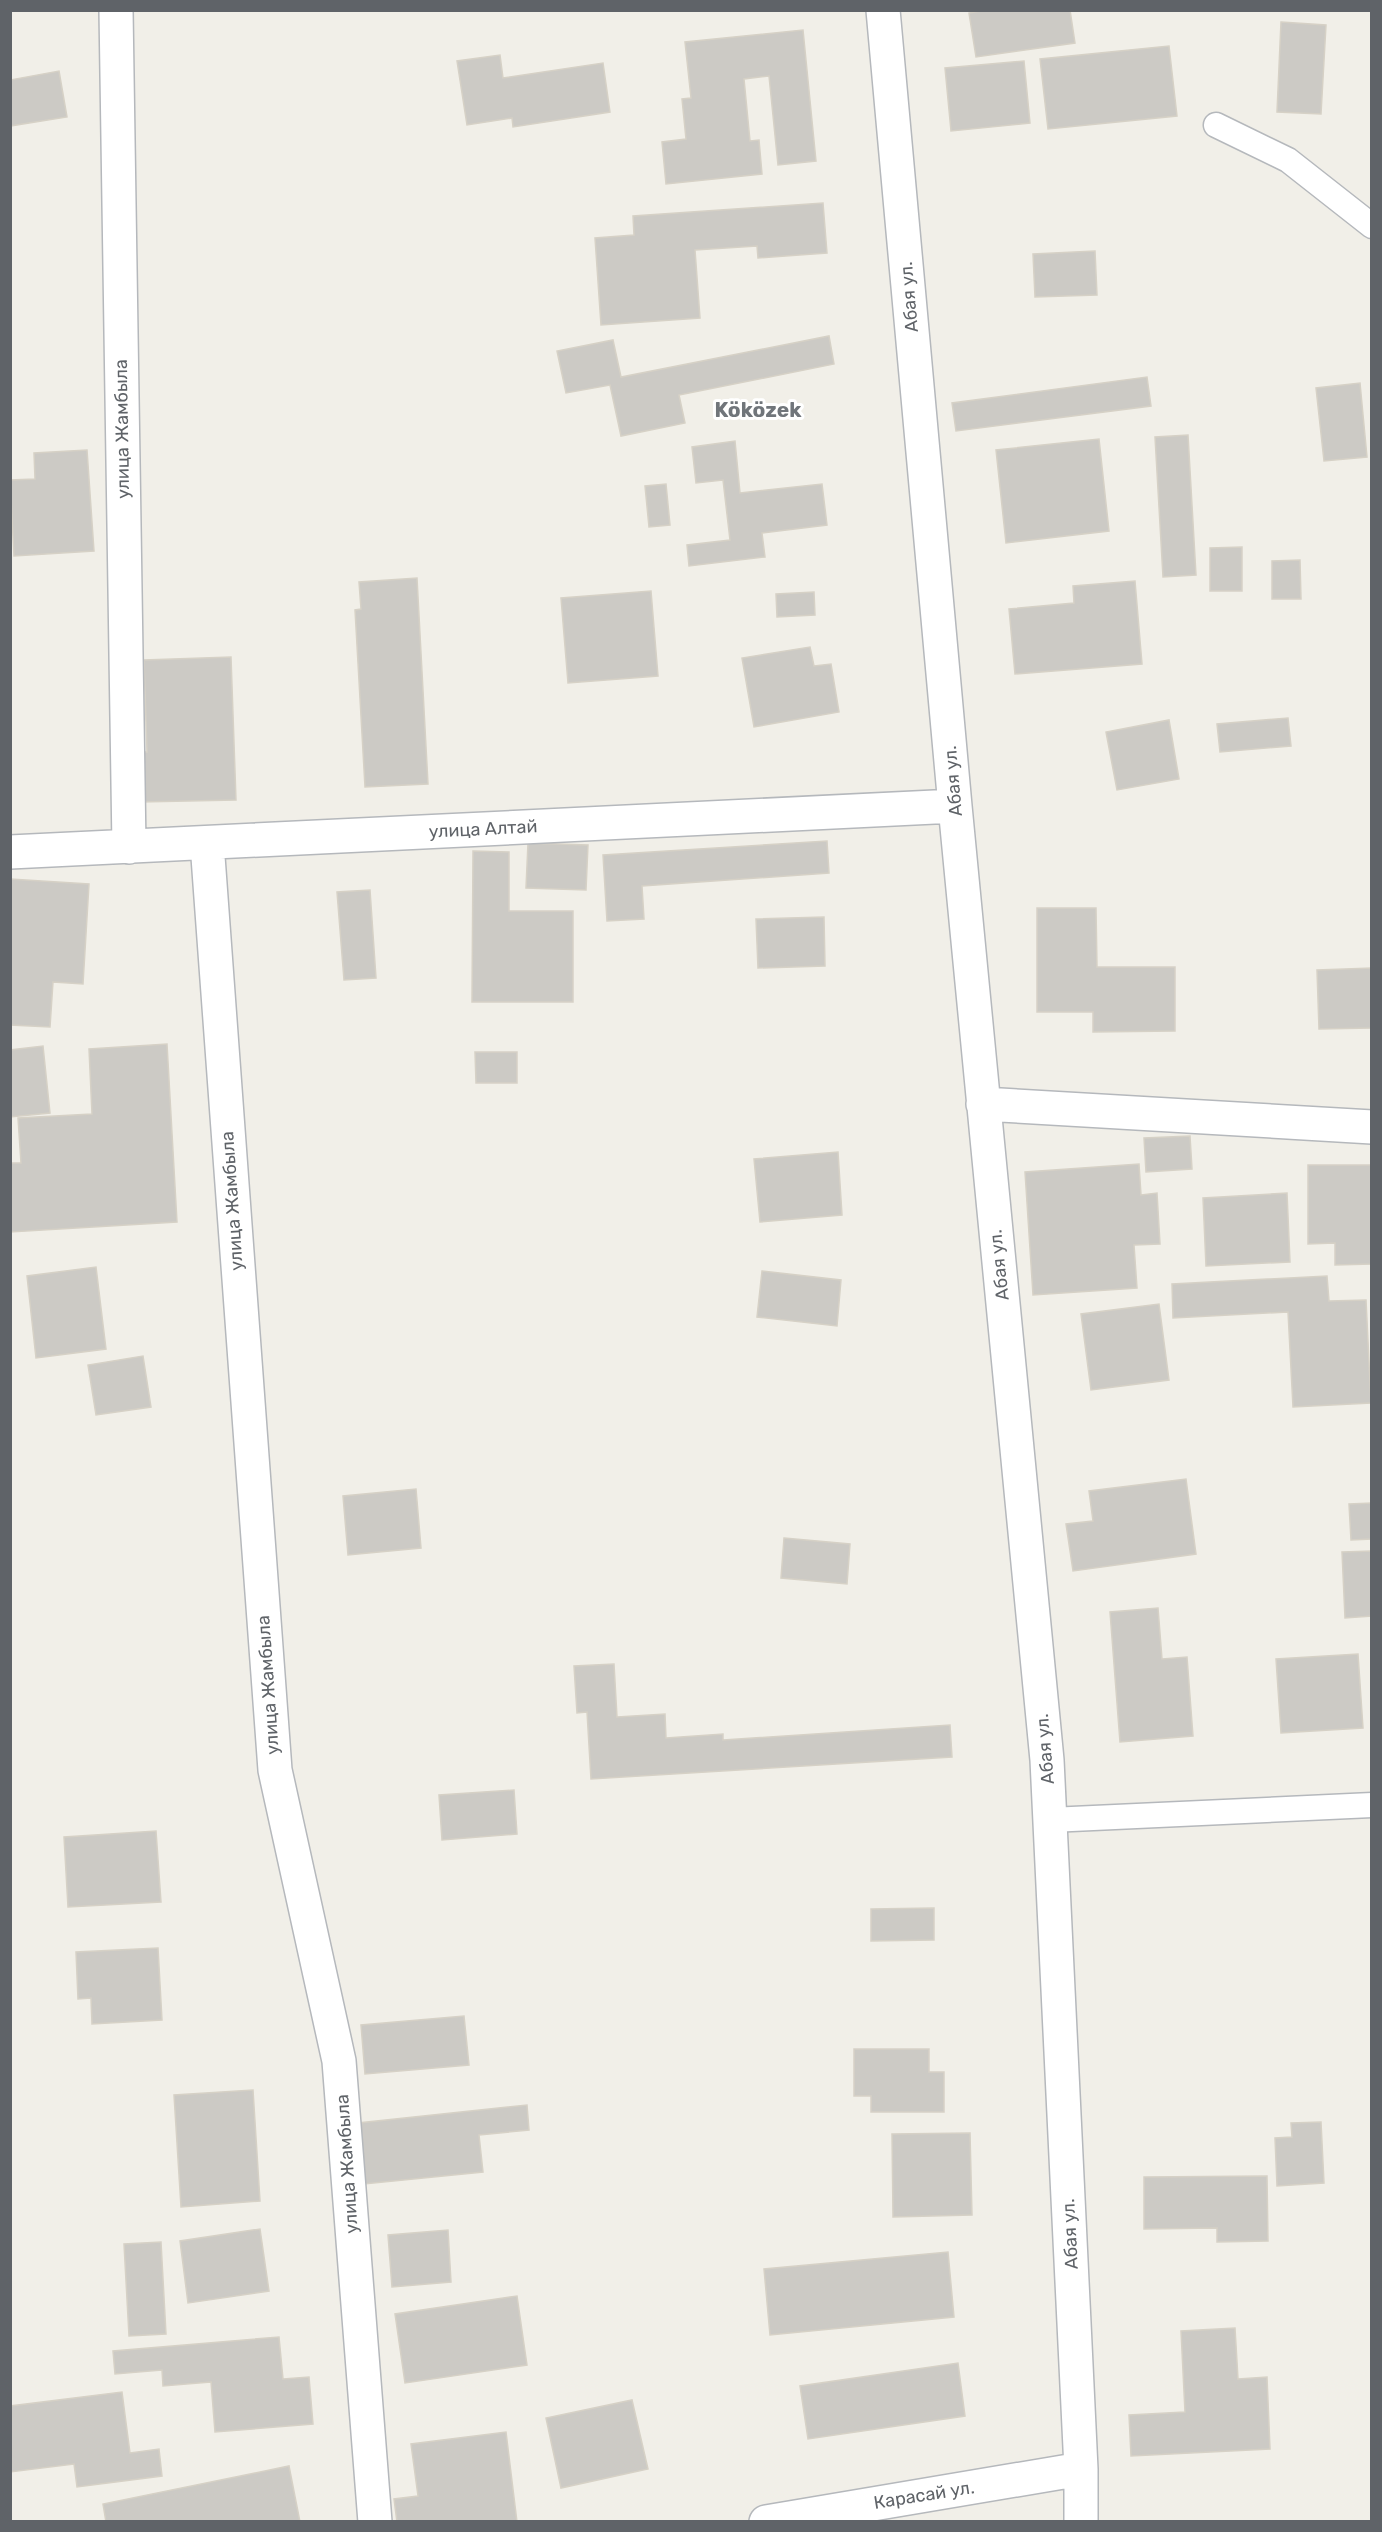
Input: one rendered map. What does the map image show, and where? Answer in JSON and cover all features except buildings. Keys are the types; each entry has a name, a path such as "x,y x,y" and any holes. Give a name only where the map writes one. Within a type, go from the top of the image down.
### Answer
{"street":[{"name":"улица Жамбыла","path":"116,10 129,847"},
{"name":"Абая ул.","path":"883,10 955,806 1047,1760 1081,2469 1081,2522"},
{"name":"улица Алтай","path":"10,852 955,806"},
{"name":"улица Жамбыла","path":"207,843 275,1770 339,2061 375,2522"},
{"path":"983,1104 1371,1127"},
{"name":"Карасай ул.","path":"766,2522 1081,2469"}],"lane":[{"path":"1216,125 1288,160 1371,226"},
{"path":"1050,1820 1371,1805"}],"district":[{"name":"Köközek","path":"758,410"}]}
